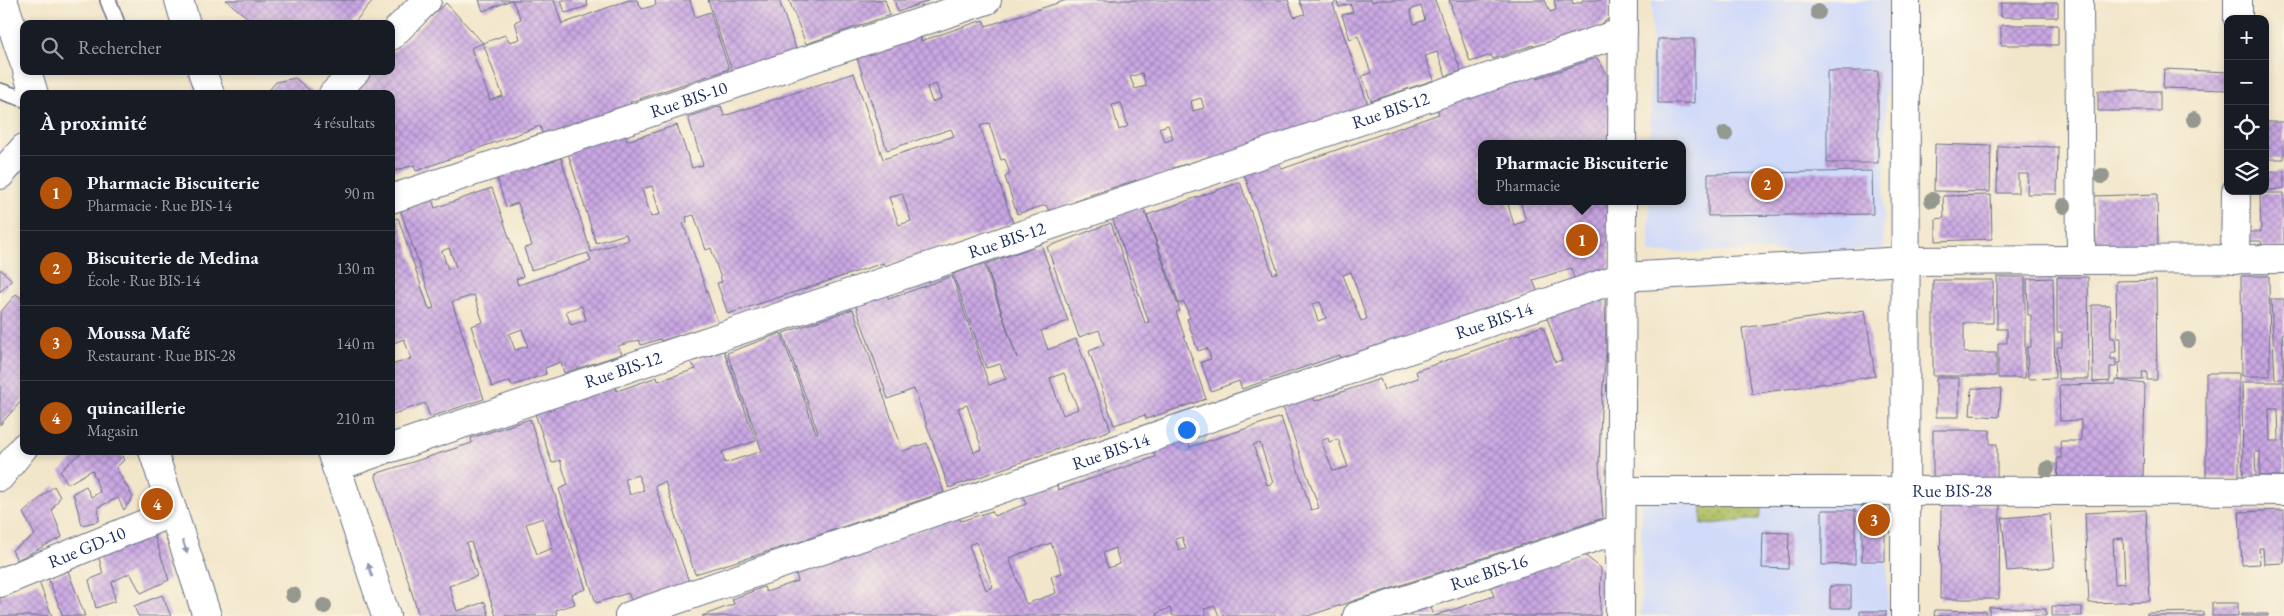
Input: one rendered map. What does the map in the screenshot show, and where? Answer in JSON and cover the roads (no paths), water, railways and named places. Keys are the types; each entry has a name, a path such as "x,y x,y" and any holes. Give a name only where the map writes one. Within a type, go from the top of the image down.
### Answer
{"street":[{"path":"3,0 14,52"},
{"path":"179,0 185,20"},
{"path":"395,32 428,0"},
{"name":"Rue BIS-10","path":"395,198 986,0"},
{"path":"1622,140 1623,0"},
{"path":"1905,616 1906,0"},
{"path":"2079,0 2080,260"},
{"path":"2238,0 2238,15"},
{"name":"Rue BIS-12","path":"395,447 1622,32"},
{"path":"28,75 33,90"},
{"path":"203,75 209,90"},
{"path":"338,90 352,75"},
{"path":"0,175 20,152"},
{"path":"2235,260 2236,195"},
{"path":"1620,616 1622,205"},
{"name":"Rue BIS-14","path":"629,616 1622,277 1906,261 2284,259"},
{"path":"0,477 20,452"},
{"path":"154,455 207,616"},
{"path":"358,455 334,459 386,616"},
{"name":"Rue BIS-28","path":"1620,491 2284,491"},
{"name":"Rue GD-10","path":"0,583 173,512"},
{"name":"Rue BIS-16","path":"1357,616 1620,529"}],"lane":[{"path":"108,0 116,20"},
{"path":"0,90 20,98"}],"place":[{"name":"Biscuiterie de Medina","path":"1767,184"},
{"name":"Pharmacie Biscuiterie","path":"1582,240"},
{"name":"quincaillerie","path":"157,504"},
{"name":"Moussa Mafé","path":"1874,520"}]}
